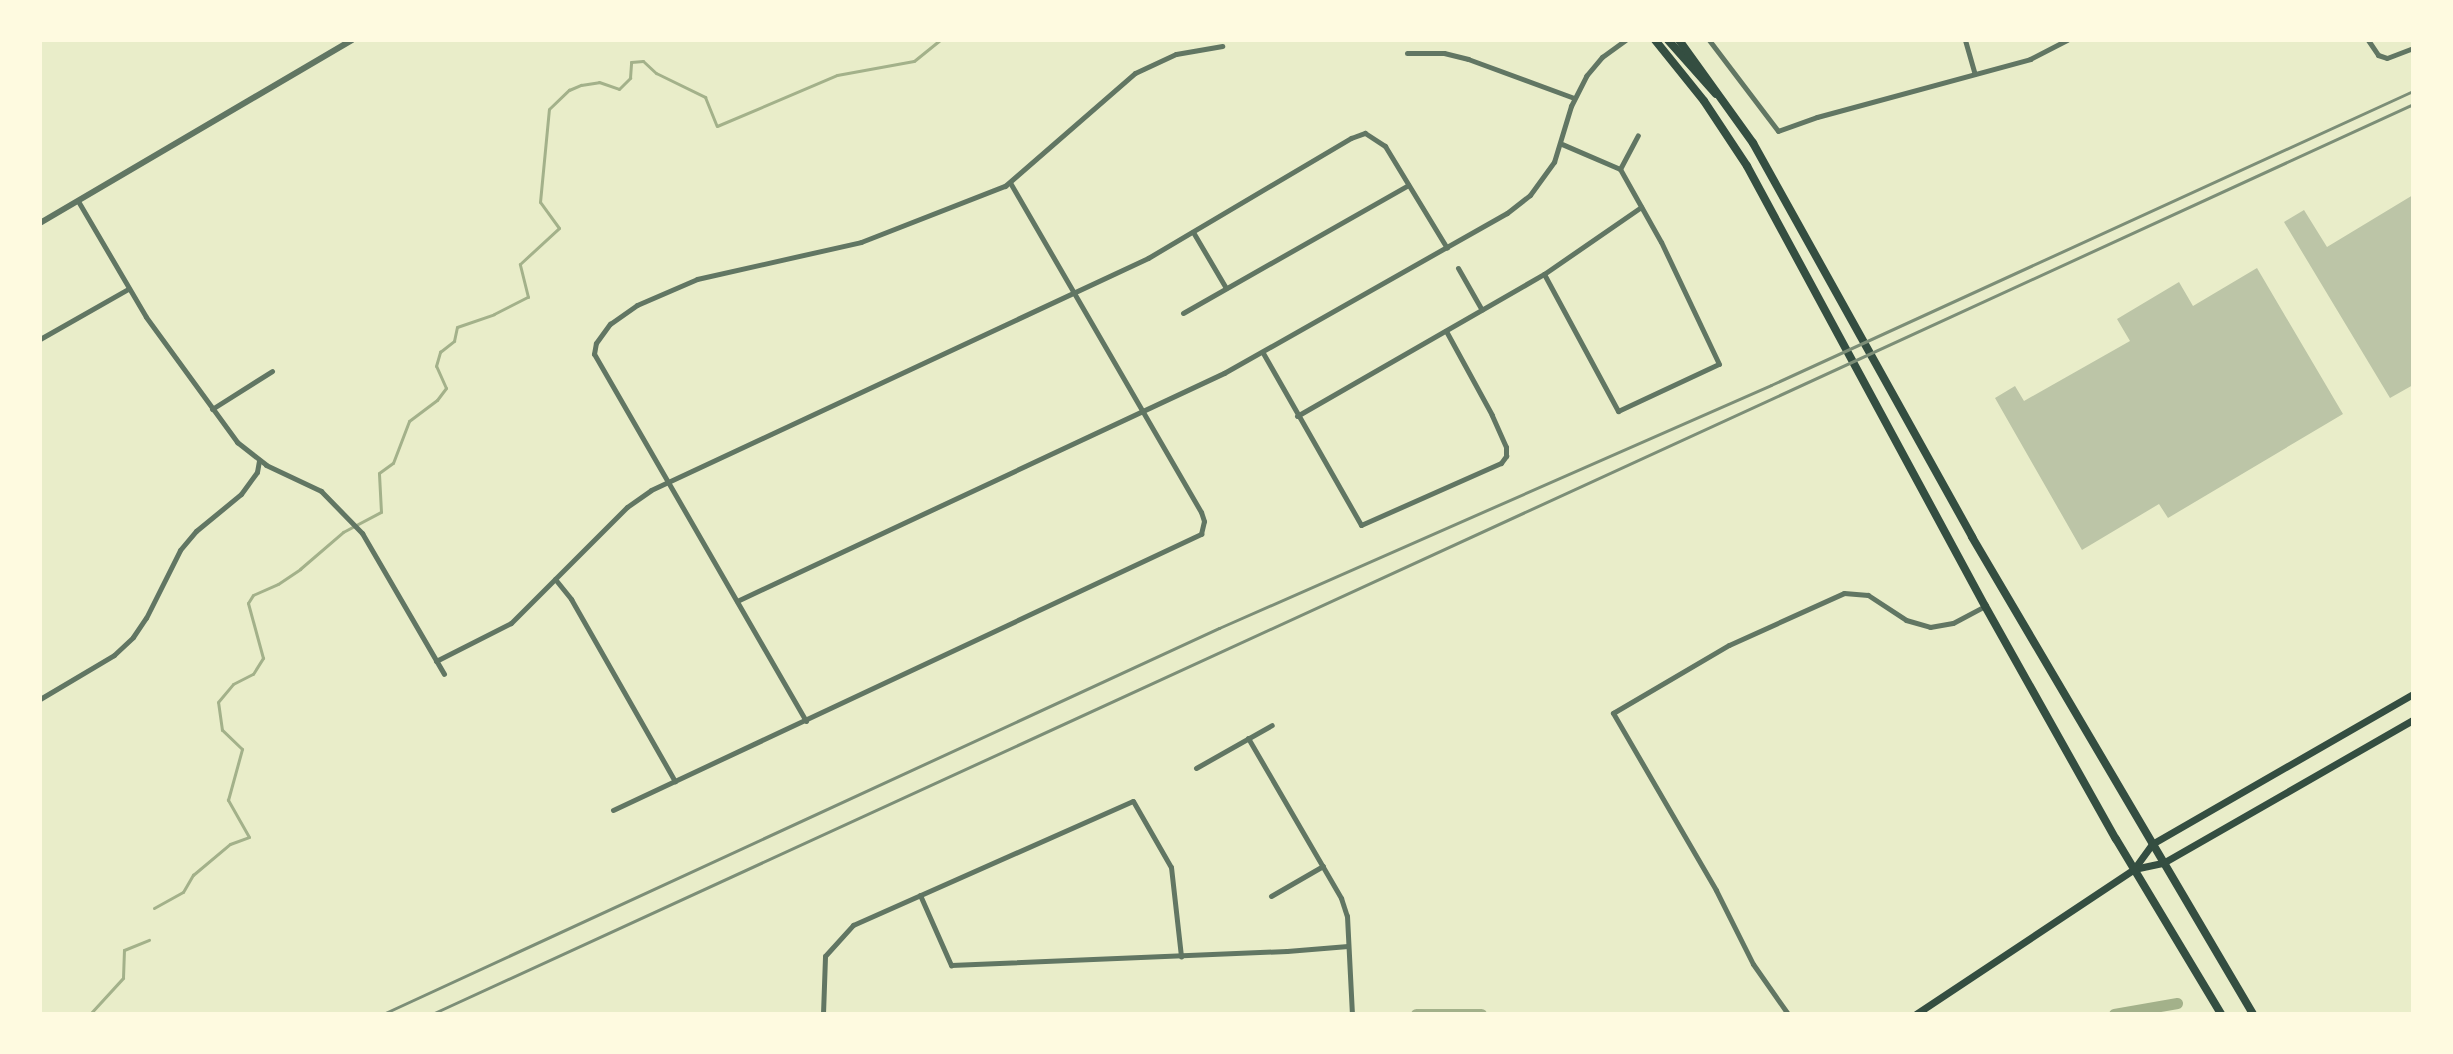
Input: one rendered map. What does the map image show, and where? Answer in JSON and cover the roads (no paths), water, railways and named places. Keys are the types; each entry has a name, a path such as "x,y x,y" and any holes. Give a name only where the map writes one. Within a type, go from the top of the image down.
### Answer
{"main road":[{"path":"1655,40 1704,101 1747,166 1836,324 1985,606 2134,869 2221,1014"},
{"path":"1668,40 1702,82 1723,98"},
{"path":"1679,40 1753,143 1890,389 2253,1014"},
{"path":"1916,1014 2134,869 2152,844 2413,694"},
{"path":"2134,869 2163,863 2413,720"}],"street":[{"path":"40,223 352,40"},
{"path":"737,601 1263,353 1507,213 1530,195 1545,176 1562,144 1574,98 1593,67 1625,40"},
{"path":"1709,40 1778,131 1817,117 2030,59 2067,40"},
{"path":"1965,40 1975,74"},
{"path":"2368,40 2383,58 2413,48"},
{"path":"806,721 594,354 610,324 637,305 697,279 861,242 1010,183 1135,73 1176,54 1222,46"},
{"path":"1407,53 1444,53 1468,59 1574,98"},
{"path":"436,661 502,629 627,507 668,482 1148,258 1351,138 1365,133 1375,137 1447,248"},
{"path":"1620,169 1638,135"},
{"path":"1544,274 1618,411 1719,364 1620,169 1562,144"},
{"path":"613,810 1194,540 1203,530 1203,516 1010,183"},
{"path":"1183,313 1408,185"},
{"path":"78,201 128,289 237,442 259,460 321,491 362,533 444,674"},
{"path":"1297,416 1544,274 1641,207"},
{"path":"1193,232 1226,288"},
{"path":"1458,268 1482,310"},
{"path":"40,339 128,289"},
{"path":"1263,353 1361,525 1501,463 1506,456 1506,447 1492,415 1446,331"},
{"path":"212,409 272,371"},
{"path":"41,697 114,655 133,637 146,618 180,550 196,531 241,494 257,472 259,460"},
{"path":"555,579 571,599 676,781"},
{"path":"1788,1014 1753,964 1716,890 1613,713 1729,645 1844,593 1868,595 1906,620 1930,627 1953,623 1985,606"},
{"path":"1196,768 1272,725"},
{"path":"1248,738 1341,898 1347,916 1352,1014"},
{"path":"823,1014 825,956 853,925 1133,801 1171,867 1181,956"},
{"path":"1271,896 1323,866"},
{"path":"920,895 951,965 1348,946"}],"waterway":[{"path":"154,908 183,892 193,875 230,844 249,837 228,800 242,749 222,730 218,702 233,684 253,674 263,658 248,603 253,595 278,584 300,569 343,532 381,512 379,473 393,463 409,421 437,400 446,388 436,366 440,352 454,341 457,327 494,314 528,297 520,264 559,228 540,202 549,109 569,90 581,85 599,82 619,89 630,78 631,62 643,61 656,73 705,97 717,126 837,75 914,61 940,40"},
{"path":"90,1014 123,978 124,950 149,940"},
{"path":"2114,1014 2177,1003"},
{"path":"1416,1014 1481,1014"}],"railway":[{"path":"383,1014 1219,628 1771,385 2413,91"},
{"path":"432,1014 2413,104"}]}
